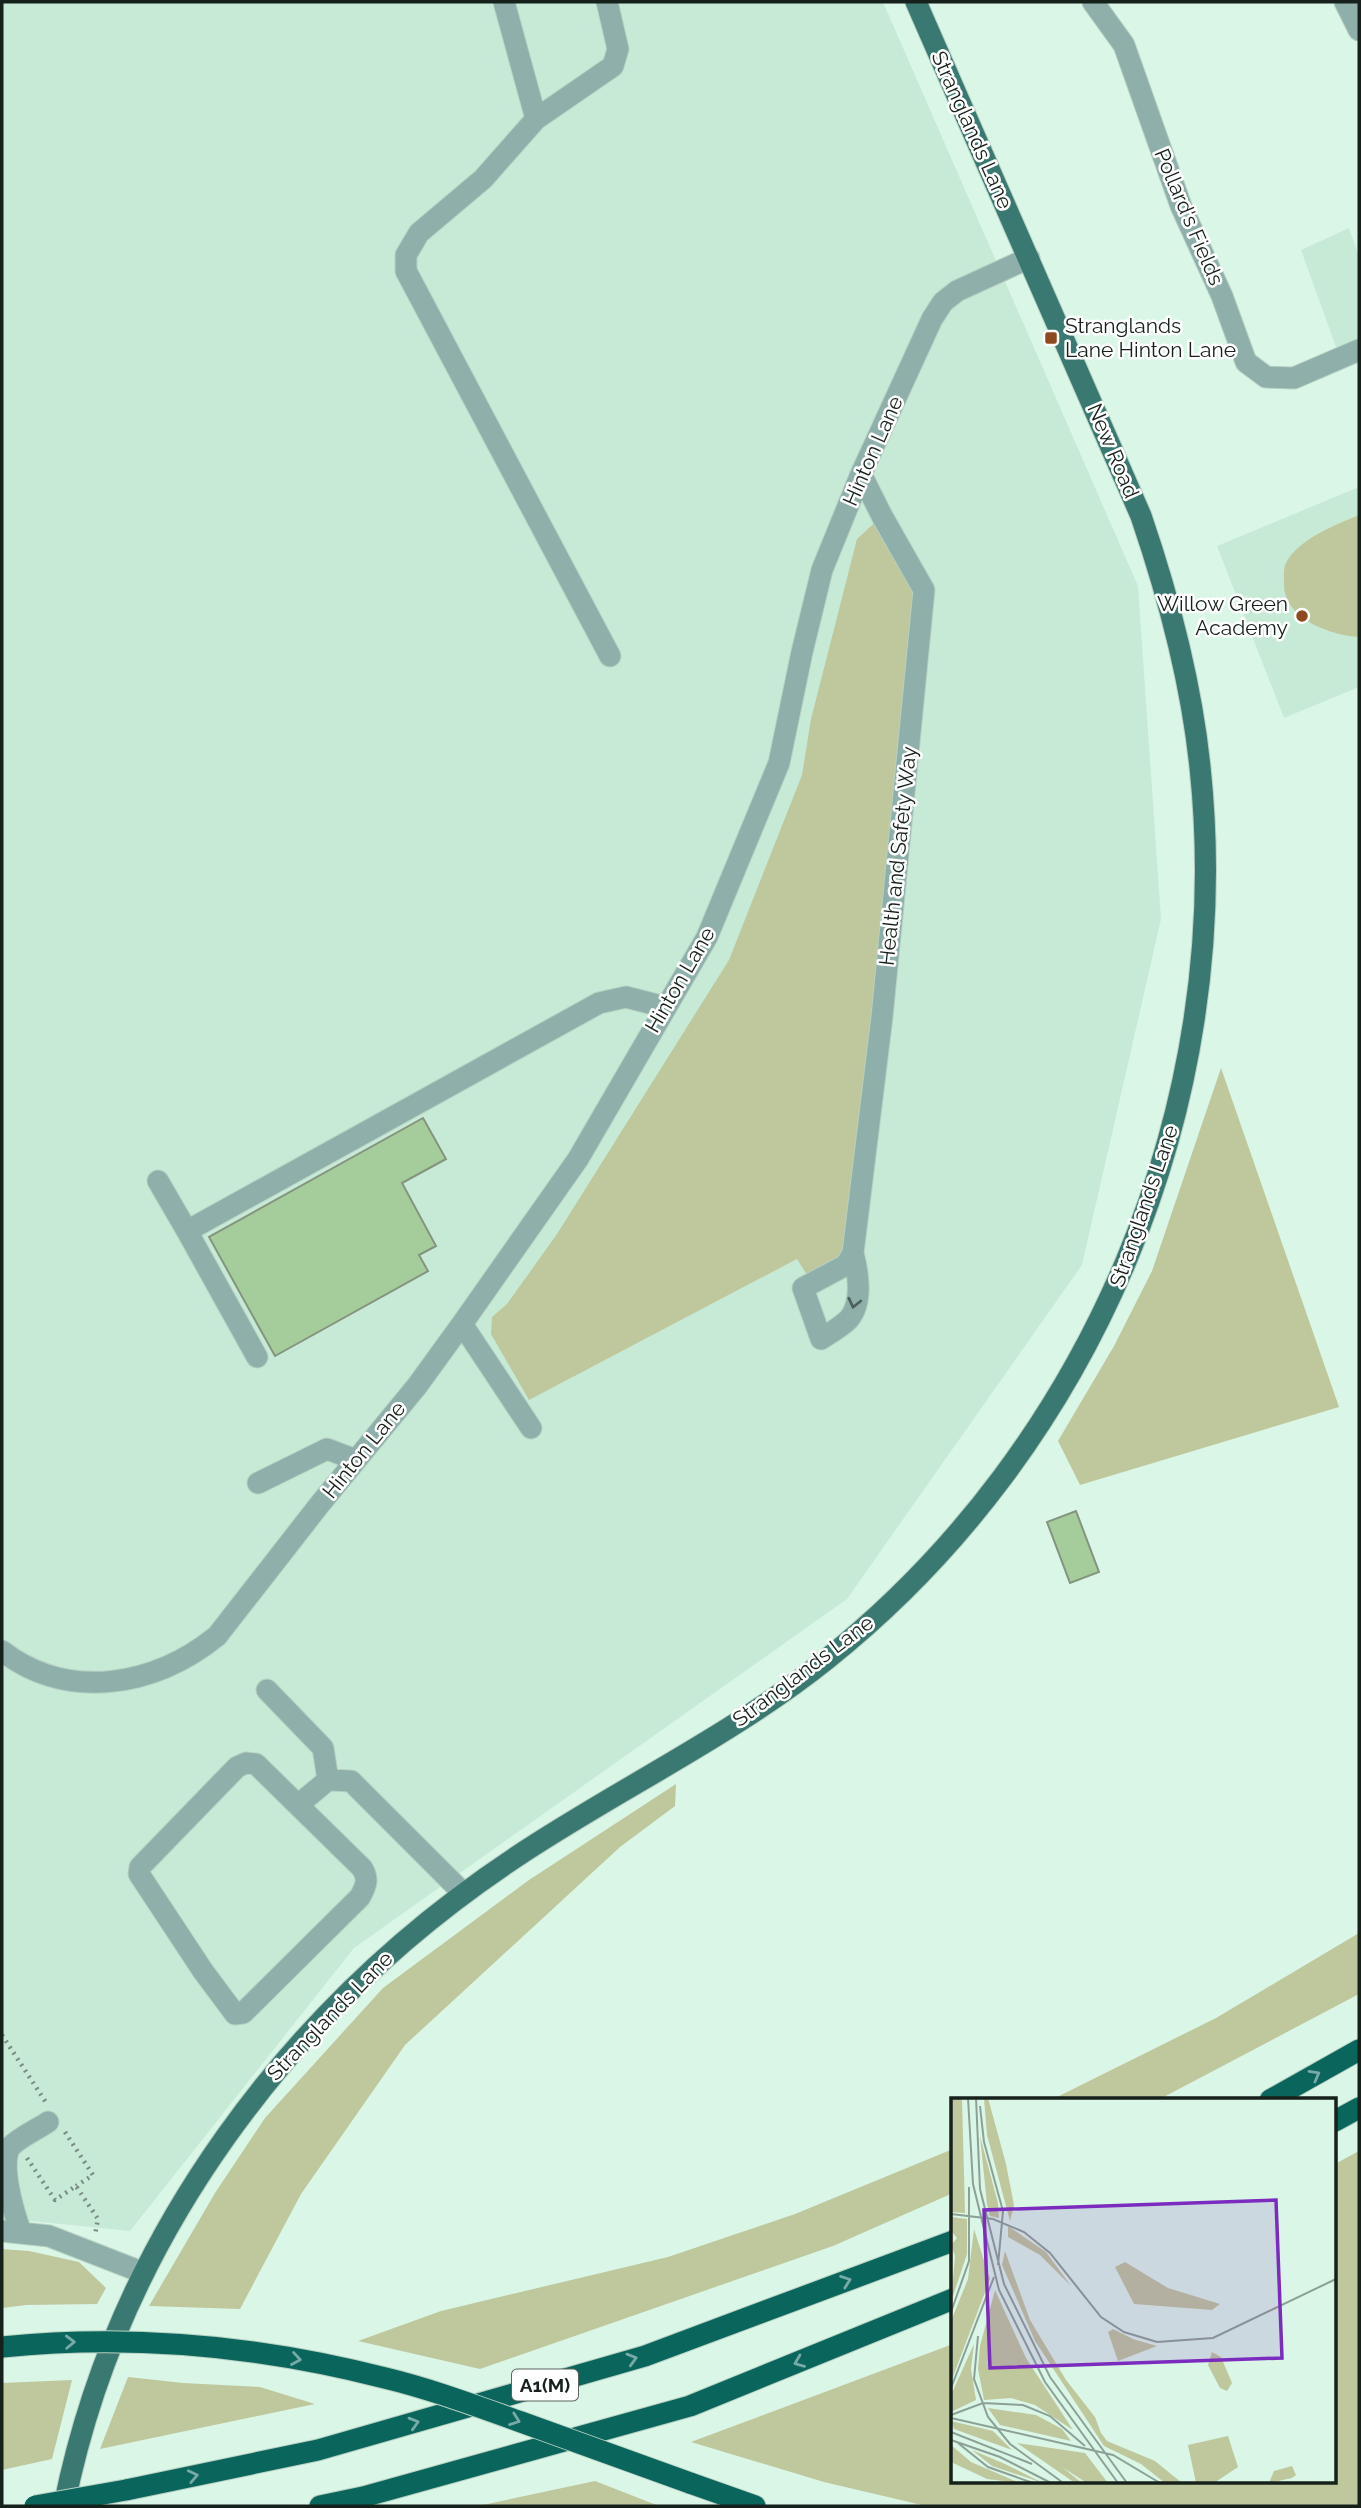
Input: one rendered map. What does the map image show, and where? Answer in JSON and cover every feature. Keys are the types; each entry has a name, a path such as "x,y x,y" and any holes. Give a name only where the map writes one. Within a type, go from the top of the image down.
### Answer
{"highway":[{"path":"1274,2098 1359,2050"},
{"path":"1336,2120 1359,2108"},
{"name":"A1(M)","path":"35,2506 318,2450 645,2356 951,2242"},
{"path":"320,2506 363,2497 690,2406 951,2300"},
{"path":"2,2347 74,2342 131,2342 250,2351 317,2362 386,2378 452,2398 755,2506"}],"main road":[{"name":"Stranglands Lane","path":"916,2 1028,258"},
{"name":"New Road","path":"1028,258 1141,516 1181,650"},
{"name":"Stranglands Lane","path":"64,2506 82,2433 100,2378 144,2273 199,2176 231,2129 299,2044 387,1954 463,1893 561,1827 733,1724 826,1660 906,1589 955,1537 993,1492 1060,1394 1095,1331 1139,1234 1174,1121 1195,1016 1203,945 1205,826 1192,708 1181,650"}],"street":[{"path":"504,2 536,119"},
{"path":"607,2 618,49 612,66 536,119 482,179 419,233 406,255 406,271 610,656"},
{"name":"Pollard's Fields","path":"1093,2 1124,45 1181,205 1222,296 1246,362 1266,377 1294,378 1359,350"},
{"path":"1345,2 1359,30"},
{"name":"Hinton Lane","path":"2,1651 14,1661 48,1676 99,1682 135,1679 170,1666 198,1651 217,1636 416,1386 462,1324 578,1159 708,937 779,763 822,570 932,319 943,303 957,291 1028,258"},
{"name":"Health and Safety Way","path":"853,1253 846,1265 803,1289 821,1339 841,1326 854,1310 859,1275 853,1253 882,1017 924,590 882,516 862,474"},
{"path":"187,1231 599,1003 626,996 665,1007"},
{"path":"158,1181 257,1357"},
{"path":"462,1324 531,1428"},
{"path":"258,1483 327,1449 356,1460"},
{"path":"267,1690 323,1748 328,1780"},
{"path":"246,1763 256,1764 298,1805 362,1868 367,1875 366,1886 360,1897 243,2013 235,2014 143,1883 139,1874 140,1867 237,1767 246,1763"},
{"path":"298,1805 328,1780 351,1781 463,1893"},
{"path":"48,2122 8,2148 3,2157 2,2177 12,2231 49,2236 144,2273"}],"path":[{"path":"16,2142 55,2200 76,2186 98,2219 91,2252"}],"shaded area":[{"path":"2,2 883,2 1138,586 1161,919 1082,1265 847,1599 354,1948 130,2231 2,2218"},
{"path":"1349,228 1359,256 1359,350 1340,358 1301,250"},
{"name":"Willow Green Academy","path":"1359,487 1359,687 1284,718 1217,546"},
{"path":"1359,515 1359,637 1335,633 1299,615 1285,595 1284,574 1287,561 1301,546 1319,533"},
{"path":"882,516 924,590 853,1253 812,1283 797,1259 529,1400 491,1334 492,1317 507,1304 557,1234 729,960 802,775 811,719 857,539"},
{"path":"1221,1068 1339,1407 1080,1485 1058,1441 1114,1346 1152,1271"},
{"path":"676,1784 675,1806 620,1847 405,2045 301,2194 240,2309 149,2306 215,2193 265,2118 383,1988 529,1880"},
{"path":"1359,1933 1359,1994 1162,2098 1055,2098 1216,2018"},
{"path":"951,2150 951,2194 833,2246 480,2369 358,2341 441,2311 668,2257 795,2214"},
{"path":"1359,2151 1359,2506 926,2506 824,2482 691,2442 951,2345 951,2484 1336,2484 1336,2163"},
{"path":"2,2249 29,2251 79,2262 106,2288 97,2304 2,2308"},
{"path":"128,2377 260,2387 315,2404 100,2449"},
{"path":"72,2380 52,2459 2,2470 2,2383"},
{"path":"595,2481 659,2506 478,2506"}],"building":[{"path":"423,1118 446,1159 402,1183 436,1246 419,1255 428,1271 275,1356 209,1237"},
{"path":"1076,1511 1099,1572 1070,1583 1047,1522"}],"place":[{"name":"Stranglands Lane Hinton Lane","path":"1051,338"},
{"name":"Willow Green Academy","path":"1302,616"}]}
